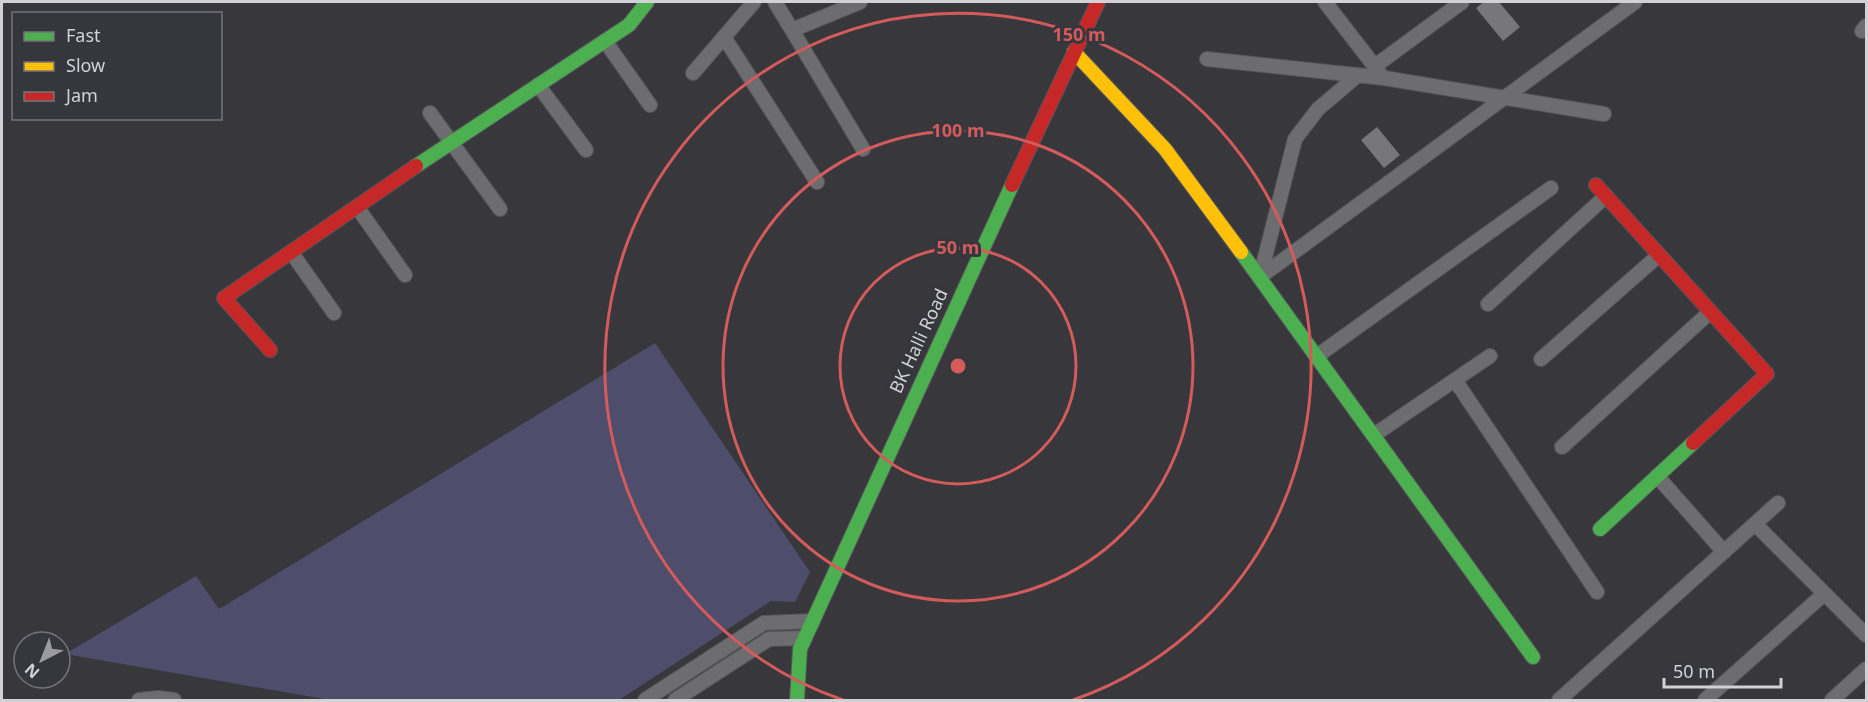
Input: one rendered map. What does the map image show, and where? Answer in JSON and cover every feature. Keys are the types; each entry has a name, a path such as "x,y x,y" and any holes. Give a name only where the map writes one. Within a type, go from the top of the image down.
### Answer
{"street":[{"path":"270,350 224,298 450,143 629,25 647,2"},
{"path":"693,73 754,2"},
{"path":"775,2 863,149"},
{"path":"792,30 860,2"},
{"path":"1325,2 1384,78"},
{"path":"1375,66 1462,2"},
{"path":"1260,277 1635,2"},
{"name":"BK Halli Road","path":"797,700 800,649 926,369 1097,3"},
{"path":"724,37 817,182"},
{"path":"606,41 651,105"},
{"path":"1074,52 1165,149 1260,277 1533,657"},
{"path":"1207,59 1384,78 1604,114"},
{"path":"1260,277 1295,139 1318,109 1357,76"},
{"path":"538,85 586,150"},
{"path":"430,113 500,209"},
{"path":"1596,185 1767,374 1600,529"},
{"path":"1317,356 1551,188"},
{"path":"1488,304 1606,196"},
{"path":"357,207 405,275"},
{"path":"291,252 334,313"},
{"path":"1541,359 1659,255"},
{"path":"1562,447 1710,312"},
{"path":"1374,435 1490,356"},
{"path":"1455,380 1597,592"},
{"path":"1658,476 1724,552"},
{"path":"1559,700 1778,503"},
{"path":"1755,524 1866,635"},
{"path":"1705,700 1824,594"},
{"path":"645,700 764,622 813,621"},
{"path":"675,700 769,639 805,638"},
{"path":"1832,700 1866,669"},
{"path":"139,700 158,698 174,700"}],"shaded area":[{"path":"655,343 810,572 795,602 771,601 619,700 330,700 72,655 72,650 196,576 219,609"}],"building":[{"path":"1484,2 1499,2 1520,27 1503,41 1476,8"},
{"path":"1377,127 1400,155 1384,168 1361,140"}],"traffic: fast":[{"path":"416,166 629,25 647,2"},
{"path":"797,700 800,649 1012,185"},
{"path":"1241,252 1533,657"},
{"path":"1600,529 1693,443"}],"traffic: slow":[{"path":"1074,52 1165,149 1241,252"}],"traffic: jam":[{"path":"1012,185 1098,2"},
{"path":"270,350 224,298 416,166"},
{"path":"1596,185 1767,374 1693,443"}]}
